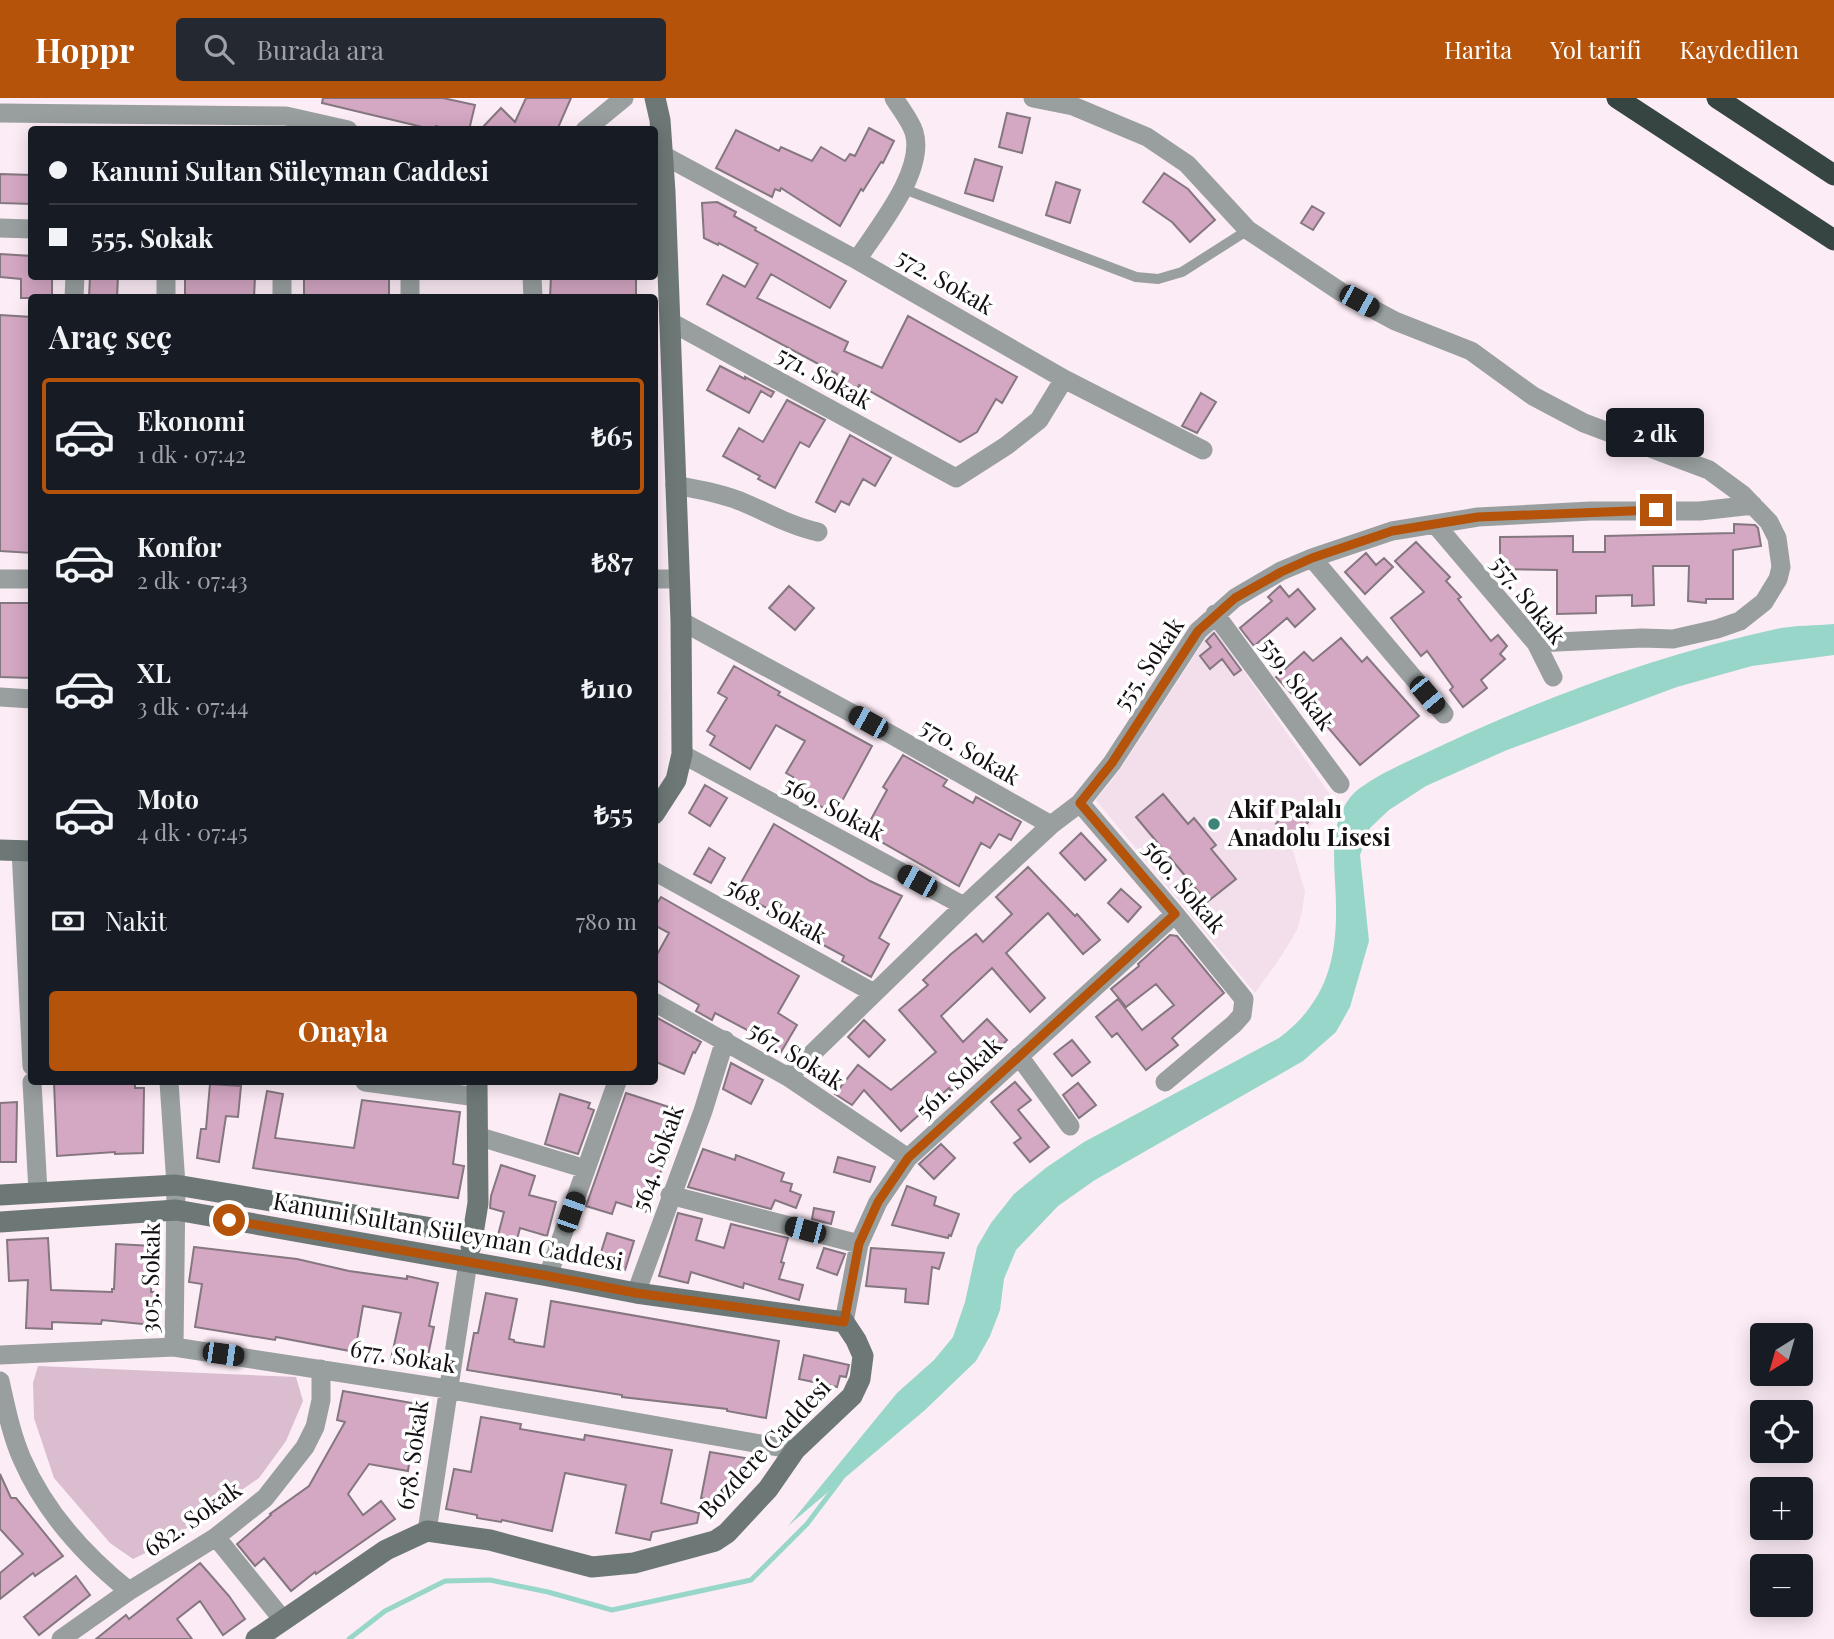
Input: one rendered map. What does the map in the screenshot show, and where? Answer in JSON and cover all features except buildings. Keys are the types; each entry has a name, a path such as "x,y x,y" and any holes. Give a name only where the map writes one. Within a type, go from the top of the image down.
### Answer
{"highway":[{"path":"1617,98 1834,240"},
{"path":"1717,98 1834,174"}],"street":[{"path":"590,126 624,98"},
{"path":"655,98 663,155 680,579 682,754 676,780 658,808"},
{"path":"857,260 904,189 914,162 914,133 894,98"},
{"path":"1033,98 1073,106 1147,137 1187,164 1248,230 1341,292 1395,321 1471,351 1533,396 1584,423 1709,470 1753,505 1769,522 1777,538 1780,556 1778,579 1772,592 1740,621 1673,639 1536,643"},
{"path":"0,113 286,115 331,126"},
{"name":"572. Sokak","path":"663,155 857,260 1064,379 1203,450"},
{"path":"0,228 28,229"},
{"name":"571. Sokak","path":"669,321 956,478 1006,446 1039,420 1064,379"},
{"path":"675,485 737,500 796,527 818,532"},
{"name":"555. Sokak","path":"788,1077 964,906 1051,825 1080,803 1112,763 1198,631 1235,598 1312,558 1392,531 1478,517 1591,511 1700,511 1753,505"},
{"name":"557. Sokak","path":"1435,524 1536,643 1553,677"},
{"path":"1312,558 1444,714"},
{"path":"0,579 28,579"},
{"path":"658,579 680,579"},
{"name":"559. Sokak","path":"1215,614 1340,784"},
{"name":"570. Sokak","path":"681,621 1051,825"},
{"path":"0,697 28,699"},
{"name":"569. Sokak","path":"682,754 964,906"},
{"name":"560. Sokak","path":"1080,803 1240,992 1244,1006 1242,1015 1165,1082"},
{"path":"17,850 28,1008"},
{"name":"568. Sokak","path":"658,873 874,993"},
{"name":"561. Sokak","path":"844,1322 859,1244 878,1202 908,1158 1175,914"},
{"name":"567. Sokak","path":"658,1004 788,1077 908,1158"},
{"name":"564. Sokak","path":"636,1293 725,1040"},
{"path":"1019,1056 1070,1126"},
{"path":"32,1085 38,1192"},
{"name":"305. Sokak","path":"169,1085 176,1185 174,1347"},
{"path":"413,1085 477,1089 478,1203 468,1262"},
{"path":"548,1276 616,1085"},
{"path":"477,1136 586,1169"},
{"path":"0,1195 176,1185 474,1235"},
{"path":"670,1195 859,1244"},
{"name":"Kanuni Sultan Süleyman Caddesi","path":"0,1222 176,1210 636,1293 844,1322"},
{"name":"678. Sokak","path":"427,1531 468,1262"},
{"name":"Bozdere Caddesi","path":"427,1531 490,1540 592,1567 634,1563 693,1549 721,1537 768,1489 795,1450 852,1396 860,1380 863,1356 844,1322"},
{"name":"677. Sokak","path":"0,1355 174,1347 447,1389 795,1450"},
{"name":"682. Sokak","path":"61,1639 129,1591 216,1537 265,1498 305,1447 315,1427 321,1400 321,1369"},
{"path":"0,1381 22,1459 41,1494 81,1548 129,1591"},
{"path":"256,1639 386,1550 427,1531"},
{"path":"216,1537 283,1620"}],"lane":[{"path":"904,189 1136,277 1158,279 1182,272 1248,230"}],"shaded area":[{"path":"1834,624 1834,655 1752,666 1677,687 1507,750 1426,786 1389,810 1370,828 1360,855 1369,941 1350,1007 1336,1032 1303,1061 1095,1180 1058,1206 1016,1250 1004,1279 1000,1310 976,1361 925,1410 788,1526 897,1393 934,1360 953,1337 965,1302 977,1247 991,1223 1014,1194 1084,1142 1279,1038 1312,1005 1322,987 1334,948 1336,830 1344,806 1357,790 1390,770 1485,726 1649,663 1776,629"},
{"name":"Akif Palalı Anadolu Lisesi","path":"1213,627 1333,799 1292,848 1305,891 1302,912 1297,930 1255,993 1096,800 1119,771"},
{"path":"38,1366 296,1377 303,1401 286,1441 259,1478 162,1545 133,1559 110,1543 54,1478 34,1418 33,1383"}],"waterway":[{"path":"349,1639 385,1611 445,1581 490,1580 548,1592 612,1610 751,1580 807,1524 841,1479"}],"place":[{"name":"Akif Palalı Anadolu Lisesi","path":"1214,824"}],"route":[{"path":"229,1220 636,1293 844,1322 859,1244 878,1202 908,1158 1175,914 1080,803 1112,763 1198,631 1235,598 1281,572 1312,558 1392,531 1478,517 1656,510"}]}
